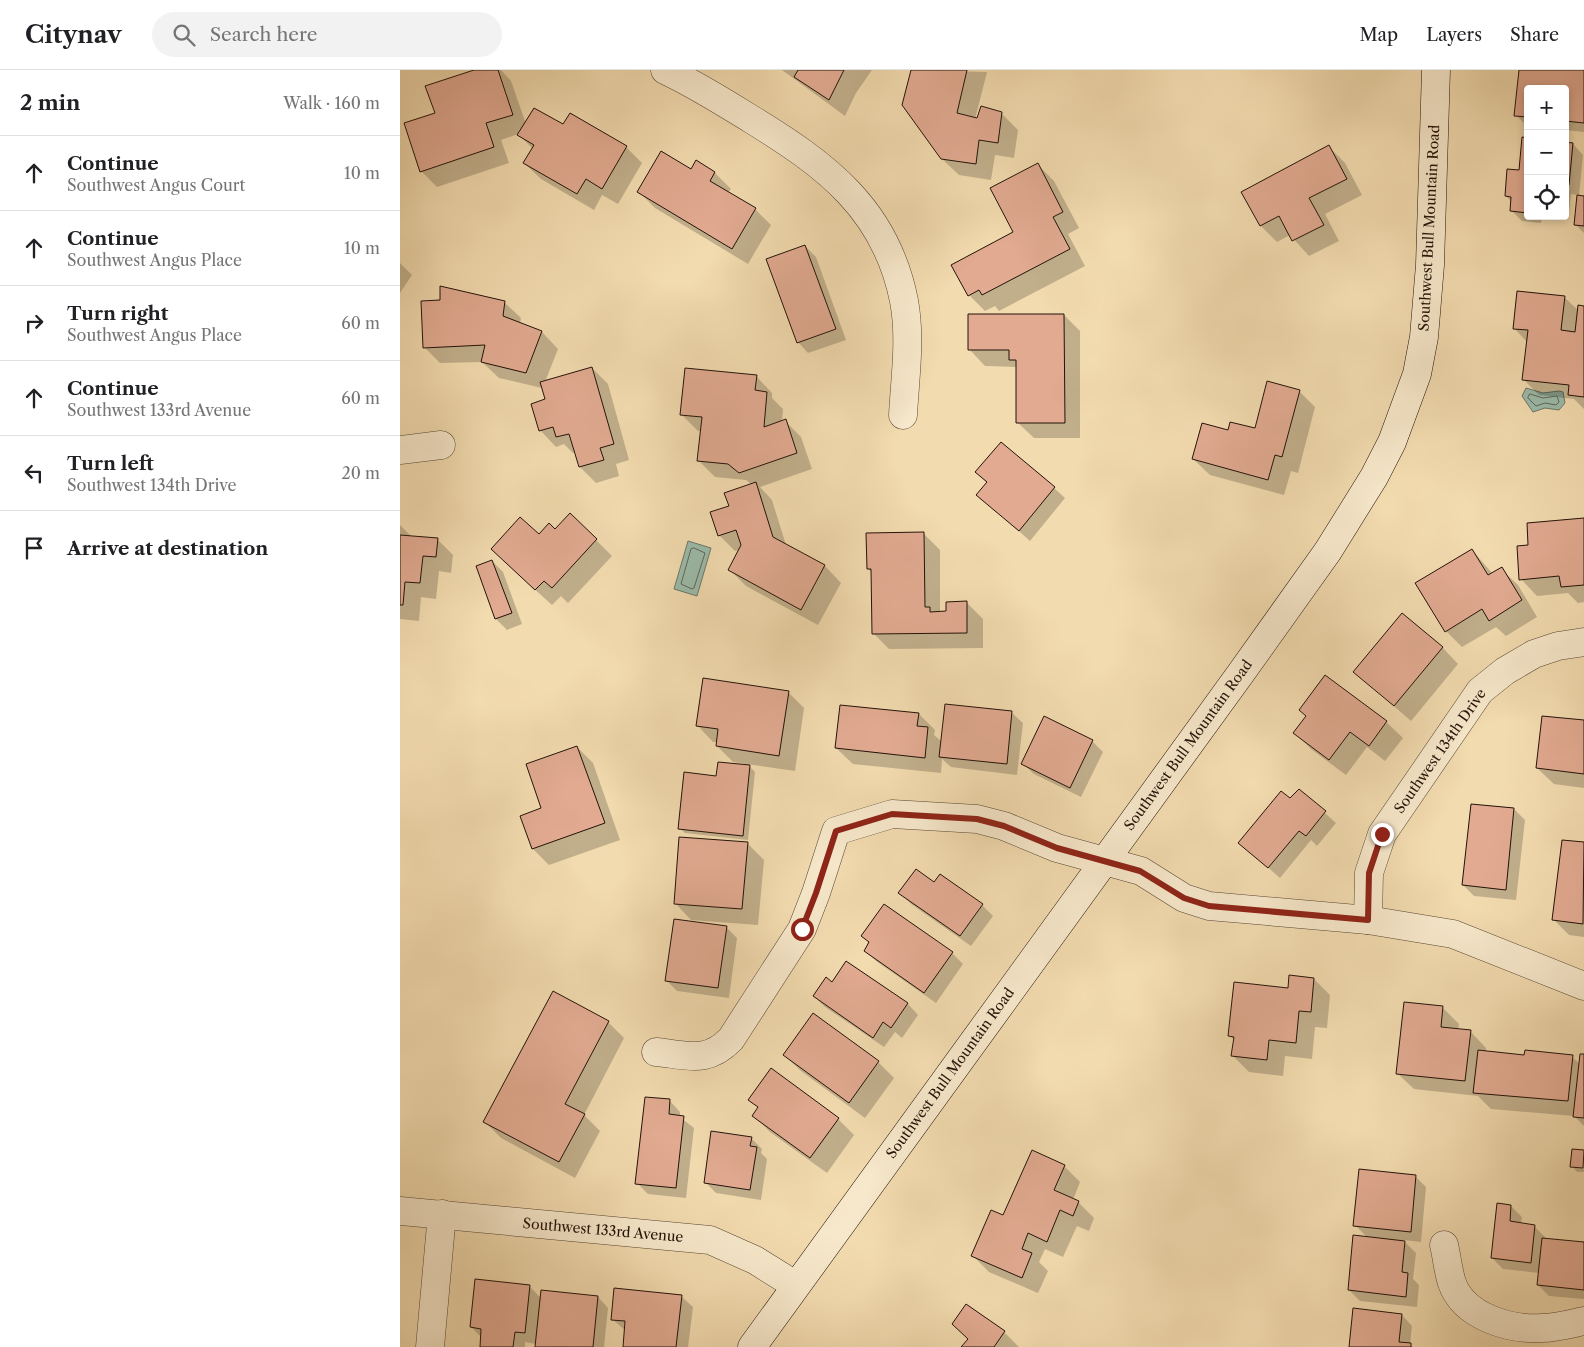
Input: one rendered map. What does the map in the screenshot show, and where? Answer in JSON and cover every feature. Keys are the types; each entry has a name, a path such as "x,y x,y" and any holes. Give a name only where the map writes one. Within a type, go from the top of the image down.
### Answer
{"street":[{"path":"665,70 693,83 792,144 832,174 865,210 892,257 904,302 907,350 903,415"},
{"name":"Southwest Bull Mountain Road","path":"752,1347 795,1285 1328,551 1374,477 1392,442 1417,374 1424,337 1430,265 1436,70"},
{"path":"400,450 441,445"},
{"name":"Southwest 134th Drive","path":"1368,920 1369,873 1382,834 1480,691 1505,670 1534,654 1558,646 1584,642"},
{"path":"656,1052 703,1056 720,1051 731,1039 802,929 836,831 892,814 977,819 1004,826 1057,848 1140,871 1184,898 1209,906 1368,920 1453,934 1584,986"},
{"name":"Southwest 133rd Avenue","path":"400,1211 710,1240 755,1260 795,1285"},
{"path":"430,1347 442,1214"},
{"path":"1444,1245 1453,1284 1464,1302 1514,1337 1543,1328 1584,1321"}],"water":[{"path":"1526,388 1543,393 1563,392 1565,403 1559,410 1545,408 1533,412 1522,396"},
{"path":"688,541 711,548 697,596 674,589"}],"building":[{"path":"474,70 498,70 513,115 486,123 494,147 420,172 404,123 435,113 425,86"},
{"path":"798,70 844,70 829,100 794,77"},
{"path":"911,70 967,70 957,113 977,118 981,106 1002,112 998,143 979,140 976,164 941,159 902,105"},
{"path":"1519,70 1584,70 1584,123 1569,121 1569,85 1524,85 1524,117 1514,116"},
{"path":"534,108 563,124 570,113 627,146 602,189 586,179 577,194 523,163 534,145 517,135"},
{"path":"1522,137 1524,137 1524,213 1510,211 1511,197 1505,196 1507,169 1519,170"},
{"path":"1569,142 1573,143 1569,185"},
{"path":"1329,145 1347,179 1309,198 1324,225 1292,241 1279,216 1260,226 1241,192"},
{"path":"661,151 691,169 696,160 715,172 710,181 756,208 732,249 637,192"},
{"path":"1038,163 1063,212 1053,217 1070,249 982,295 979,290 968,296 951,265 1013,232 990,188"},
{"path":"1577,195 1584,196 1584,226 1574,225"},
{"path":"805,245 836,329 797,343 766,259"},
{"path":"440,286 505,301 503,316 542,331 526,373 481,362 485,345 423,348 421,301 440,300"},
{"path":"1517,291 1565,296 1561,330 1575,332 1578,305 1584,306 1584,397 1568,395 1569,385 1522,380 1528,330 1513,329"},
{"path":"968,314 1064,314 1065,423 1016,423 1016,360 1009,360 1009,350 968,350"},
{"path":"592,367 614,444 600,448 604,460 579,467 569,434 556,437 553,427 539,431 531,404 545,399 540,382"},
{"path":"685,368 757,375 755,390 767,392 764,427 786,419 797,453 739,473 728,464 697,461 702,417 680,415"},
{"path":"1267,381 1300,390 1282,457 1275,455 1268,480 1192,459 1202,423 1228,430 1230,422 1255,428"},
{"path":"1001,442 1055,487 1019,531 976,495 987,482 975,472"},
{"path":"756,482 773,537 825,565 801,610 728,570 741,545 736,530 718,536 710,512 729,506 724,493"},
{"path":"570,513 597,539 552,588 544,581 535,590 491,549 520,517 539,534 549,523 555,529"},
{"path":"1584,518 1584,585 1561,587 1559,576 1519,580 1517,546 1528,545 1527,523"},
{"path":"924,532 925,607 930,607 930,612 946,611 946,602 967,601 967,633 872,634 871,569 867,569 866,533"},
{"path":"400,535 438,538 436,557 423,556 420,583 405,582 403,605 400,605"},
{"path":"1472,549 1488,575 1502,567 1522,600 1489,621 1482,609 1445,632 1415,583"},
{"path":"492,560 512,613 495,619 476,566"},
{"path":"1402,613 1443,647 1394,706 1353,672"},
{"path":"1325,675 1387,721 1369,746 1350,732 1329,760 1293,733 1306,716 1299,710"},
{"path":"703,678 789,691 779,756 716,746 718,729 696,726"},
{"path":"945,704 1012,711 1007,764 939,757"},
{"path":"840,705 919,713 917,726 928,727 925,758 835,748"},
{"path":"1044,716 1093,740 1070,788 1021,764"},
{"path":"1542,716 1584,720 1584,774 1536,768"},
{"path":"577,746 605,823 532,849 520,816 541,808 526,764"},
{"path":"718,762 750,765 743,836 678,829 684,772 716,776"},
{"path":"1299,789 1326,811 1306,836 1299,831 1268,868 1238,843 1281,791 1290,798"},
{"path":"1471,804 1514,808 1506,890 1462,885"},
{"path":"679,837 748,842 742,909 674,904"},
{"path":"1562,840 1584,842 1583,924 1552,920"},
{"path":"916,869 934,882 940,874 983,904 960,936 898,893"},
{"path":"884,904 953,952 924,993 864,951 869,942 861,936"},
{"path":"674,919 727,926 718,988 665,981"},
{"path":"846,961 908,1003 891,1028 883,1022 873,1038 813,996 826,977 832,982"},
{"path":"1289,975 1314,978 1311,1012 1299,1011 1296,1043 1269,1040 1267,1060 1231,1056 1234,1037 1228,1036 1234,982 1288,988"},
{"path":"553,991 609,1021 565,1104 585,1114 559,1162 483,1122"},
{"path":"1404,1002 1443,1006 1441,1027 1471,1030 1465,1081 1396,1074"},
{"path":"813,1013 879,1061 849,1103 783,1055"},
{"path":"1478,1050 1524,1055 1525,1050 1573,1055 1568,1101 1473,1093"},
{"path":"1580,1054 1584,1054 1584,1118 1573,1117"},
{"path":"771,1068 839,1118 810,1158 752,1116 758,1107 748,1100"},
{"path":"645,1097 670,1099 669,1114 684,1116 676,1188 635,1184"},
{"path":"711,1131 752,1137 750,1146 757,1147 750,1190 704,1183"},
{"path":"1572,1149 1584,1150 1583,1168 1570,1167"},
{"path":"1032,1150 1065,1165 1054,1190 1079,1201 1073,1216 1060,1210 1047,1242 1028,1233 1022,1249 1032,1253 1022,1278 971,1256 991,1210 1003,1215"},
{"path":"1359,1169 1416,1175 1411,1232 1353,1226"},
{"path":"1497,1203 1511,1205 1510,1221 1535,1225 1531,1263 1491,1258"},
{"path":"1353,1235 1405,1241 1402,1272 1408,1273 1406,1297 1348,1290"},
{"path":"1542,1238 1584,1242 1584,1290 1537,1285"},
{"path":"475,1279 530,1285 525,1333 515,1332 513,1347 480,1347 481,1329 470,1327"},
{"path":"614,1288 682,1295 676,1347 623,1347 625,1321 611,1320"},
{"path":"541,1290 598,1296 593,1347 535,1347"},
{"path":"966,1304 1005,1331 994,1347 961,1347 968,1339 952,1324"},
{"path":"1353,1308 1402,1314 1399,1342 1411,1343 1411,1347 1349,1347"}],"route":[{"path":"802,929 836,831 892,814 950,816 977,819 1004,826 1057,848 1140,871 1184,898 1209,906 1326,918 1368,920 1369,873 1382,834"}]}
